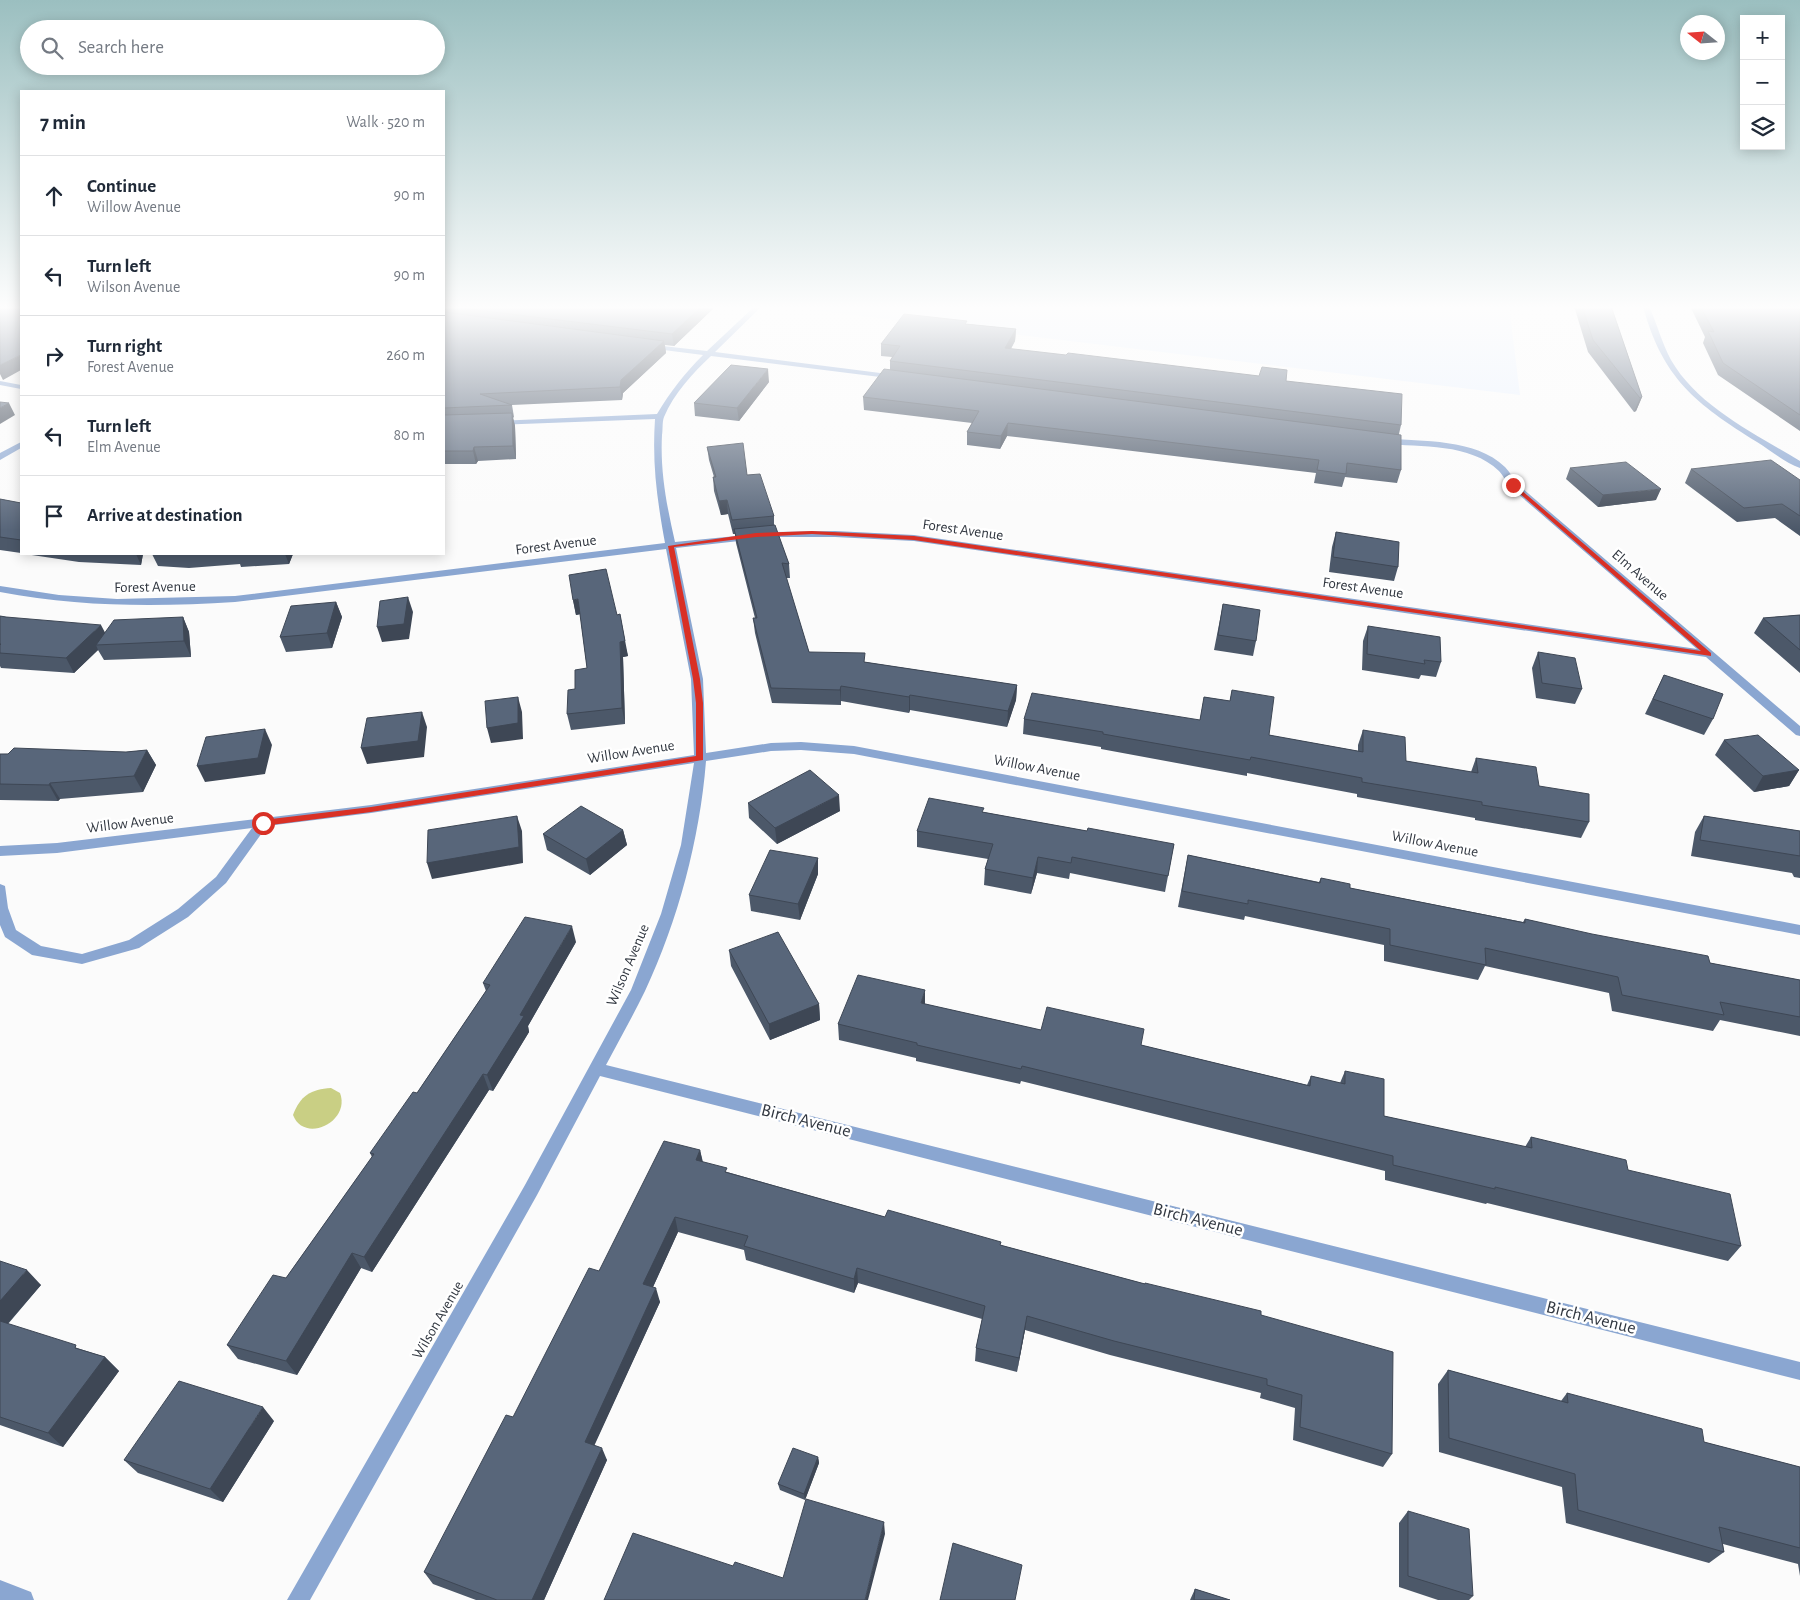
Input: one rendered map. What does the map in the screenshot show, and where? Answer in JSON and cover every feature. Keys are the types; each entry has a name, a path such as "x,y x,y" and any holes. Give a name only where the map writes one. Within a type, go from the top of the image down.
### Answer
{"street":[{"name":"Wilson Avenue","path":"298,1600 531,1190 597,1069 638,990 668,914 688,845 698,784 700,758 697,679 660,493 657,452 660,416 683,381"},
{"path":"1683,381 1719,413 1800,465"},
{"path":"0,383 20,387"},
{"path":"492,423 660,416"},
{"name":"Elm Avenue","path":"1376,440 1457,448 1484,457 1498,465 1509,475 1513,485 1800,732"},
{"path":"0,457 20,446"},
{"name":"Forest Avenue","path":"0,590 64,600 118,603 183,602 244,598 756,535 812,533 914,538 1709,654"},
{"name":"Willow Avenue","path":"0,851 57,848 371,809 771,747 801,746 854,750 1800,930"},
{"path":"0,890 0,908 10,934 37,951 82,959 134,944 183,913 221,880 263,823"},
{"name":"Birch Avenue","path":"597,1069 1800,1371"},
{"path":"0,1591 23,1600"}],"shaded area":[{"path":"1401,381 1518,381 1520,395"},
{"path":"331,1088 340,1093 342,1103 339,1113 333,1120 325,1126 316,1128 307,1128 299,1124 293,1115 303,1098 312,1092"}],"building":[{"path":"445,381 621,381 620,387 480,394 512,405 445,408"},
{"path":"716,381 759,381 737,408 694,403"},
{"path":"875,381 975,381 1401,435 1401,470 1347,463 1346,474 1317,470 1319,460 1008,423 1001,436 967,432 979,411 863,397"},
{"path":"1047,381 1286,381 1402,394 1401,425"},
{"path":"1626,381 1636,381 1642,397 1640,398"},
{"path":"1749,381 1800,381 1800,415"},
{"path":"0,402 9,403 0,408"},
{"path":"512,413 513,446 474,447 473,451 445,451 445,415"},
{"path":"743,443 747,475 760,474 774,516 732,520 727,500 719,501 713,477 716,477 707,447"},
{"path":"1771,460 1800,480 1800,516 1782,504 1744,508 1691,469"},
{"path":"1626,462 1661,489 1603,495 1570,468"},
{"path":"0,499 20,503 20,540 0,537"},
{"path":"775,525 789,564 782,563 809,652 865,653 864,662 1017,685 1008,711 841,686 840,690 771,688 753,618 757,618 734,529"},
{"path":"1336,532 1399,542 1398,567 1333,557"},
{"path":"606,569 617,615 620,614 625,641 620,642 622,708 567,714 568,690 575,689 575,670 587,668 578,599 573,600 569,575"},
{"path":"408,597 404,624 377,627 380,601"},
{"path":"336,602 327,633 280,637 291,606"},
{"path":"1223,604 1260,610 1256,641 1218,635"},
{"path":"1800,615 1800,650 1763,618"},
{"path":"0,616 101,625 66,658 0,653"},
{"path":"183,617 184,641 96,645 114,620"},
{"path":"1368,626 1440,637 1441,662 1424,660 1425,664 1367,654"},
{"path":"1538,652 1575,658 1582,689 1542,683"},
{"path":"1664,675 1723,694 1713,719 1653,699"},
{"path":"1232,690 1274,697 1269,735 1363,752 1363,730 1405,737 1406,761 1478,773 1476,758 1536,767 1539,786 1589,794 1589,822 1482,805 1482,802 1362,782 1362,778 1251,757 1250,760 1024,719 1032,693 1200,720 1204,697 1230,701"},
{"path":"518,697 518,723 487,728 485,701"},
{"path":"422,712 418,741 361,748 367,718"},
{"path":"265,729 258,758 197,766 206,737"},
{"path":"1758,735 1799,770 1763,776 1724,740"},
{"path":"14,748 126,752 147,750 134,776 50,783 49,785 0,784 0,754 8,754"},
{"path":"810,770 839,795 775,828 748,803"},
{"path":"929,798 984,808 982,812 1087,831 1088,828 1174,844 1168,876 1072,857 1071,863 1038,857 1033,878 985,869 993,844 917,831"},
{"path":"581,806 623,830 586,859 543,834"},
{"path":"517,816 519,847 427,863 428,830"},
{"path":"1704,816 1800,831 1800,856 1700,840"},
{"path":"770,850 818,858 798,904 749,895"},
{"path":"1188,855 1320,883 1321,878 1350,884 1350,888 1525,923 1525,919 1708,956 1710,963 1800,980 1800,1017 1720,1002 1724,1015 1622,995 1618,977 1485,948 1486,965 1390,945 1390,929 1248,900 1248,904 1182,891"},
{"path":"525,917 572,926 520,1015 524,1016 487,1075 483,1074 364,1257 352,1253 286,1361 227,1345 273,1275 286,1278 374,1154 370,1153 413,1092 417,1093 490,985 483,983"},
{"path":"778,932 819,1004 769,1024 729,950"},
{"path":"858,975 925,990 921,1003 1041,1030 1047,1007 1144,1029 1141,1045 1310,1086 1311,1076 1345,1084 1345,1071 1384,1079 1384,1116 1532,1148 1531,1137 1626,1160 1628,1170 1730,1194 1741,1246 1495,1187 1495,1189 1393,1165 1393,1156 1022,1066 1021,1069 917,1045 917,1043 838,1024"},
{"path":"664,1141 700,1150 696,1160 727,1168 725,1172 885,1217 888,1210 1001,1242 1000,1245 1145,1284 1261,1311 1261,1315 1393,1352 1392,1454 1300,1427 1302,1395 1267,1385 1267,1379 1114,1341 1027,1316 1019,1358 976,1348 985,1306 857,1268 854,1279 744,1246 748,1236 675,1217 643,1284 656,1288 585,1442 602,1448 532,1600 497,1600 424,1572 506,1415 513,1417 589,1268 599,1271"},
{"path":"0,1261 27,1270 0,1301"},
{"path":"0,1321 76,1345 75,1348 105,1357 48,1433 0,1417"},
{"path":"1448,1370 1568,1403 1567,1393 1702,1429 1704,1442 1800,1467 1800,1548 1719,1527 1724,1552 1578,1510 1575,1474 1449,1438"},
{"path":"179,1381 263,1407 210,1489 124,1460"},
{"path":"793,1448 818,1457 804,1494 778,1484"},
{"path":"806,1499 884,1522 865,1600 604,1600 633,1533 733,1566 735,1562 783,1578"},
{"path":"1408,1511 1469,1529 1473,1596 1408,1576"},
{"path":"953,1543 1022,1565 1015,1600 940,1600"},
{"path":"1195,1589 1230,1600 1194,1600"}],"route":[{"path":"263,823 371,809 700,758 697,679 671,546 756,535 866,534 914,538 1709,654 1513,485"}]}
